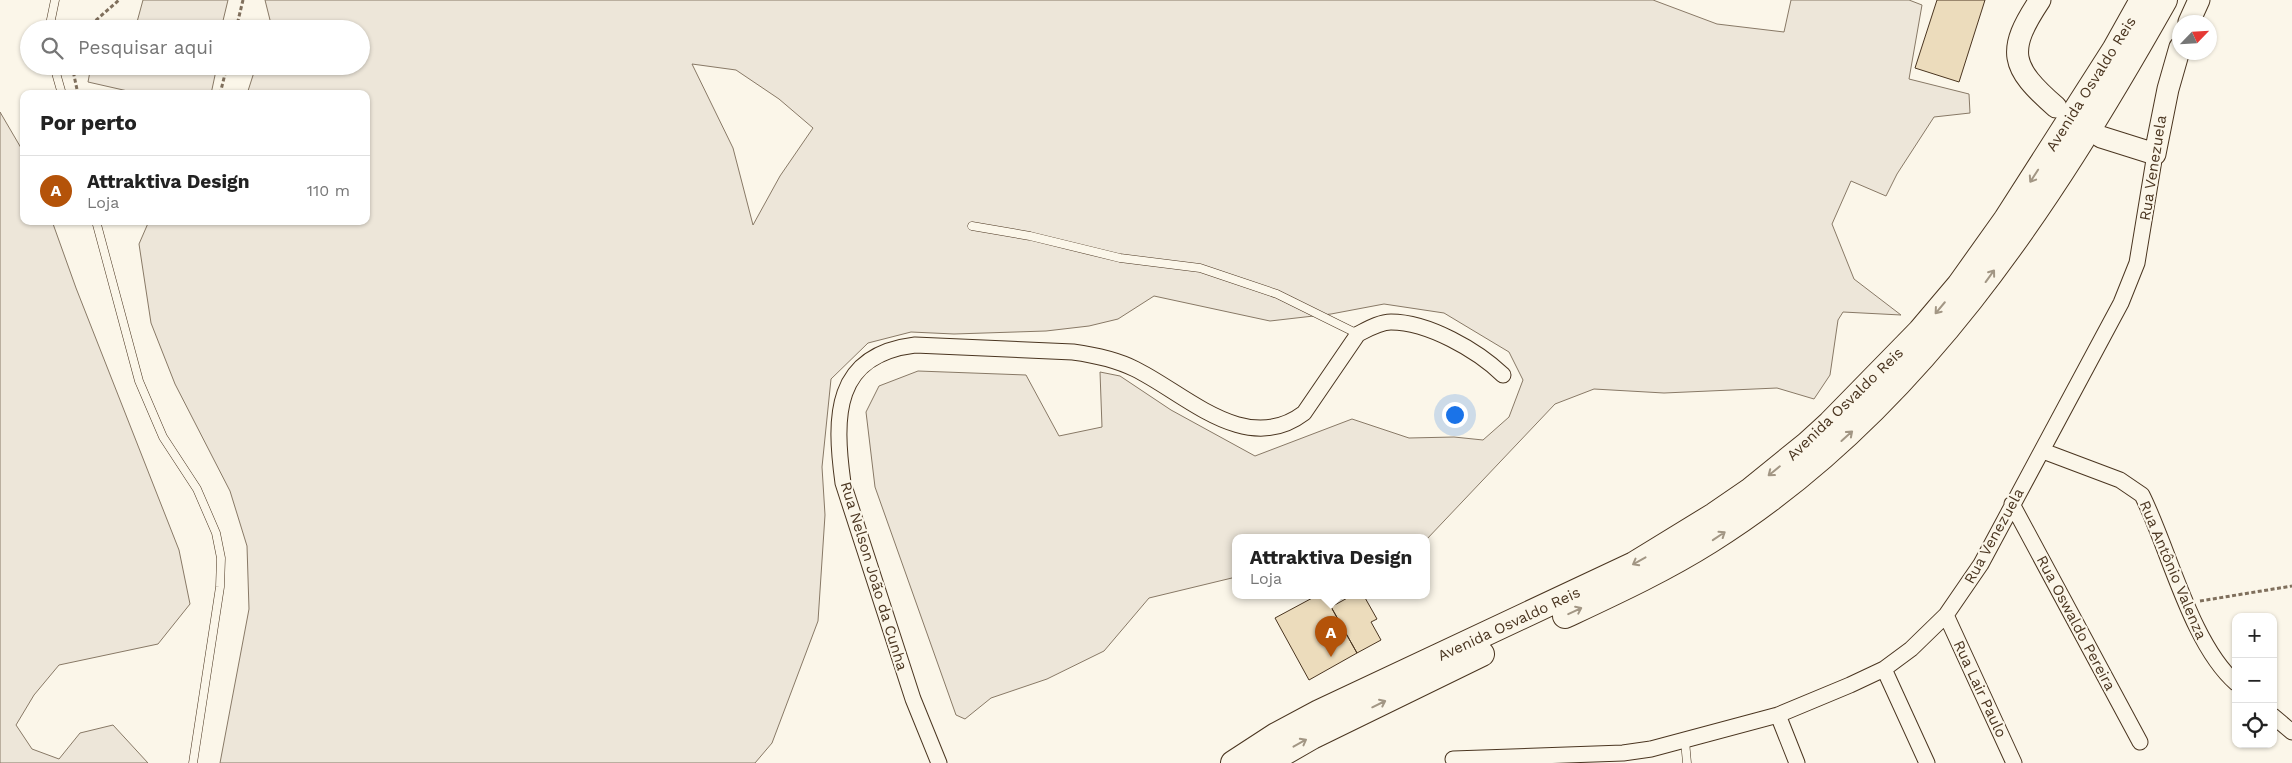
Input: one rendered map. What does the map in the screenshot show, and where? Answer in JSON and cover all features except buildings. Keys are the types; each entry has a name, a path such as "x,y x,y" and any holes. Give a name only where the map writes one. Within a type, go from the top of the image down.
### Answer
{"main road":[{"name":"Avenida Osvaldo Reis","path":"1234,763 1276,735 1319,712 1634,564 1714,515 1749,491 1807,444 1920,331 1959,285 2006,220 2114,50 2142,0"},
{"name":"Avenida Osvaldo Reis","path":"1267,763 1328,729 1677,561 1748,515 1845,438 1904,380 1988,280 2059,177 2165,0"}],"street":[{"path":"2040,0 2020,34 2016,49 2018,63 2033,84 2056,107"},
{"path":"2192,15 2199,0"},
{"name":"Rua Venezuela","path":"1453,758 1623,753 1685,741 1778,714 1850,686 1884,668 1911,650 1946,615 1982,564 2012,504 2043,451 2131,280 2141,243 2155,154 2168,89 2176,60"},
{"path":"2101,136 2155,154"},
{"path":"1358,334 1390,322 1428,330 1486,359 1503,374"},
{"name":"Rua Nelson João da Cunha","path":"939,763 912,698 843,483 838,446 838,424 846,393 862,365 875,356 893,348 915,345 1073,352 1096,355 1137,370 1190,403 1226,421 1253,428 1275,428 1292,423 1304,413 1358,334"},
{"name":"Rua Antônio Valenza","path":"2043,451 2120,480 2142,495 2206,645 2226,675 2232,680"},
{"name":"Rua Oswaldo Pereira","path":"2012,504 2140,742"},
{"name":"Rua Lair Paulo","path":"1946,615 2014,763"},
{"path":"1884,668 1928,763"},
{"path":"1778,714 1797,763"},
{"path":"2277,719 2292,732"}],"lane":[{"path":"51,20 55,0"},
{"path":"57,75 61,90"},
{"path":"97,225 139,381 164,437 197,489 209,514 221,558 220,586 193,763"},
{"path":"972,226 1030,236 1120,258 1200,268 1277,294 1358,334"},
{"path":"1685,741 1687,763"}],"path":[{"path":"96,20 119,0"},
{"path":"238,20 244,0"},
{"path":"74,75 77,90"},
{"path":"221,90 225,75"},
{"path":"2187,603 2292,586"}],"shaded area":[{"path":"143,0 228,0 223,20 138,20"},
{"path":"265,0 1653,0 1717,24 1784,32 1791,0 1909,0 1922,5 1909,79 1969,94 1970,113 1934,117 1897,174 1886,196 1851,181 1832,224 1854,279 1901,315 1843,312 1838,320 1830,375 1814,399 1777,388 1664,393 1594,389 1555,404 1430,536 1430,534 1232,534 1232,578 1149,598 1104,651 1047,679 991,698 965,719 956,715 875,487 866,412 879,386 918,371 1026,375 1059,436 1102,427 1100,372 1120,376 1171,410 1255,456 1352,419 1409,438 1454,437 1483,440 1509,417 1523,380 1509,352 1444,313 1384,304 1331,314 1270,321 1154,296 1118,319 1089,326 1046,331 954,334 911,332 868,343 831,379 822,467 825,515 818,621 772,743 755,763 220,763 249,609 247,546 230,491 175,384 151,323 139,244 147,225 370,225 370,90 248,90 253,75 370,75 370,20 270,20","holes":["692,64 736,70 779,99 813,128 780,176 753,225 733,148"]},
{"path":"89,75 215,75 212,90 123,90 88,82"},
{"path":"0,112 20,146 20,225 53,225 76,288 179,550 190,604 158,644 59,665 34,695 16,725 32,749 59,759 80,733 113,725 148,763 0,763"}],"place":[{"name":"Attraktiva Design","path":"1331,657"}]}
